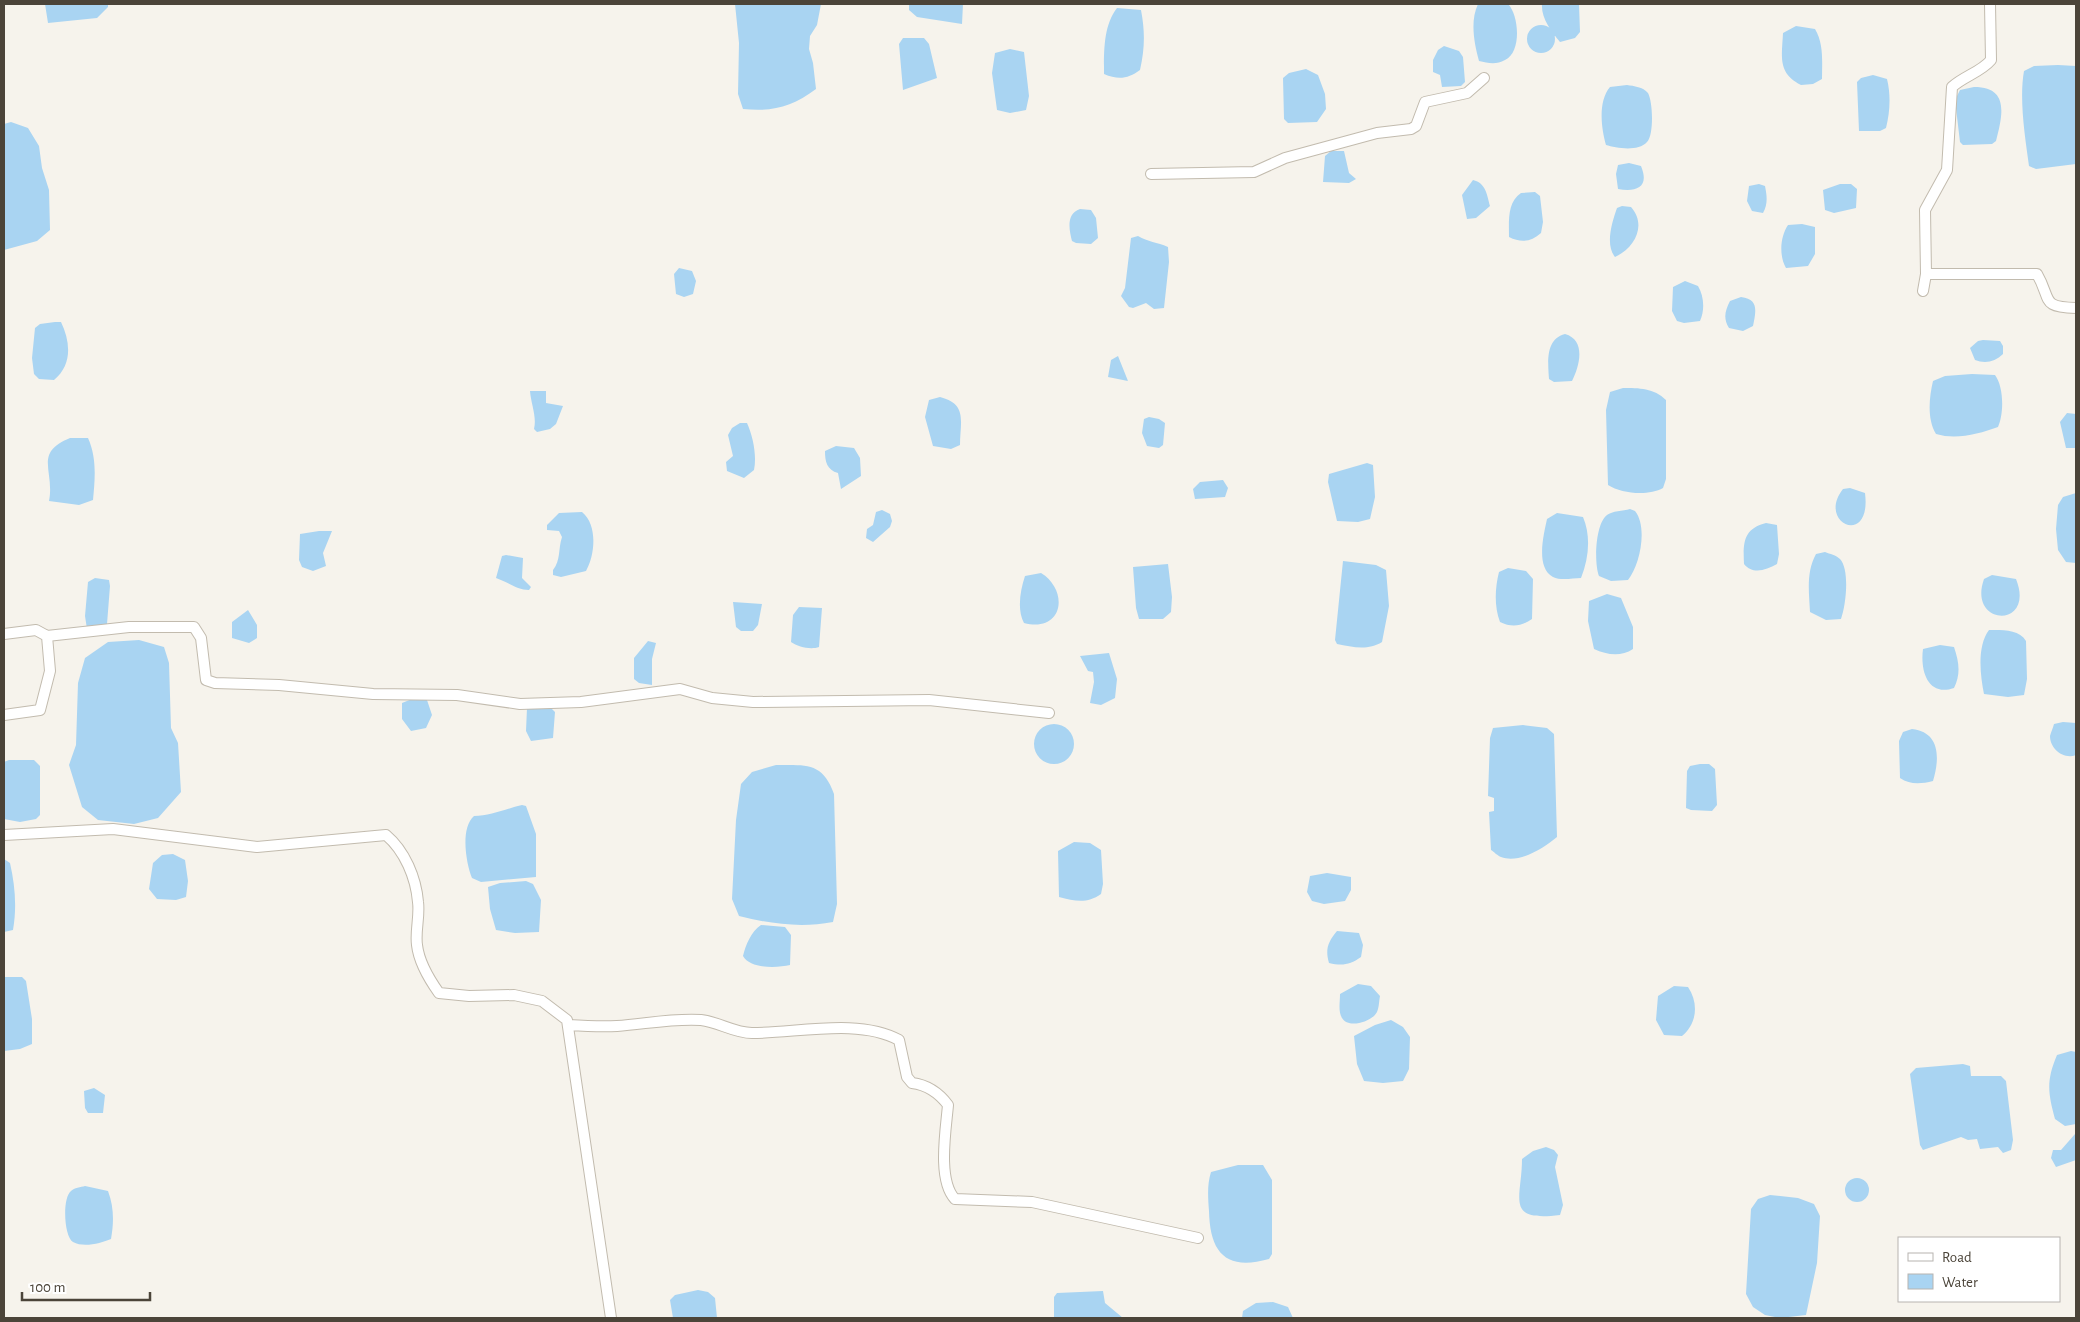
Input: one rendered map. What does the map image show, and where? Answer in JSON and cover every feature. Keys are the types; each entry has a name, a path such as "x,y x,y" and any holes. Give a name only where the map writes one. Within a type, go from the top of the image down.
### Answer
{"street":[{"path":"1922,291 1926,274 1925,210 1947,170 1952,87 1960,79 1986,66 1991,60 1990,4"},
{"path":"1152,174 1254,172 1286,158 1377,133 1411,129 1416,126 1424,102 1466,94 1484,78"},
{"path":"1926,274 2037,274 2042,283 2047,301 2052,305 2076,308"},
{"path":"4,634 36,630 47,636 129,627 194,627 201,638 206,680 215,683 279,685 374,694 457,695 520,704 581,702 680,688 712,698 753,702 929,700 1049,713"},
{"path":"4,715 40,710 50,671 47,636"},
{"path":"4,835 113,829 257,847 386,835 396,843 413,876 418,903 417,945 427,977 439,993 469,996 514,995 542,1002 567,1020 611,1318"},
{"path":"568,1025 616,1026 696,1020 750,1033 832,1028 865,1030 890,1036 899,1040 907,1077 912,1083 922,1084 941,1095 948,1105 944,1150 947,1185 955,1199 1032,1202 1198,1238"}],"water":[{"path":"45,4 108,4 108,7 97,18 48,23"},
{"path":"735,4 821,4 817,25 810,36 809,49 813,63 816,89 799,100 781,107 763,110 743,109 738,94 739,43"},
{"path":"909,4 963,4 962,24 917,17 909,10"},
{"path":"1478,4 1508,4 1515,16 1516,42 1510,56 1502,62 1479,61 1473,25"},
{"path":"1542,4 1579,4 1580,32 1575,38 1560,42 1545,19"},
{"path":"1117,8 1141,10 1143,25 1144,47 1140,70 1123,78 1104,74 1104,49 1107,31 1112,15"},
{"path":"1541,25 1551,29 1555,39 1551,49 1541,53 1531,49 1527,39 1531,29"},
{"path":"1796,26 1815,29 1820,41 1822,79 1813,84 1801,85 1793,80 1784,69 1782,56 1783,33"},
{"path":"903,38 924,38 929,44 937,78 903,90 899,44"},
{"path":"1444,46 1459,51 1463,57 1465,82 1461,86 1442,87 1440,75 1433,72 1433,60 1438,50"},
{"path":"1010,49 1024,52 1029,96 1026,110 1010,113 997,110 992,73 995,53"},
{"path":"2034,66 2076,66 2076,164 2036,169 2029,166 2026,143 2022,106 2024,71"},
{"path":"1306,69 1318,75 1325,94 1326,109 1317,122 1288,123 1284,119 1283,78 1289,73"},
{"path":"1873,75 1887,79 1890,104 1886,128 1880,131 1859,131 1857,82 1861,78"},
{"path":"1627,85 1641,88 1650,97 1651,133 1647,142 1638,147 1621,148 1606,145 1602,123 1602,107 1606,93 1610,87"},
{"path":"1974,87 1985,88 1993,92 2001,104 1999,131 1996,141 1992,144 1963,145 1960,142 1955,100 1960,90"},
{"path":"11,122 28,128 39,146 42,168 49,190 50,230 37,241 4,250 4,124"},
{"path":"1331,151 1344,151 1349,173 1356,179 1349,183 1323,182 1325,156"},
{"path":"1629,163 1641,166 1644,179 1642,184 1636,189 1618,189 1616,174 1618,165"},
{"path":"1473,180 1483,187 1490,206 1476,218 1467,219 1462,195"},
{"path":"1759,184 1765,186 1766,193 1765,210 1763,213 1752,211 1747,201 1749,186"},
{"path":"1840,184 1851,184 1857,189 1856,208 1834,213 1825,210 1823,190"},
{"path":"1535,192 1540,196 1543,222 1541,233 1526,241 1509,237 1510,213 1513,202 1521,193"},
{"path":"1622,206 1631,207 1636,214 1638,228 1633,242 1615,257 1610,246 1610,233 1617,208"},
{"path":"1080,209 1091,210 1096,218 1098,238 1091,244 1072,241 1070,222 1072,214"},
{"path":"1802,224 1815,227 1815,254 1808,266 1786,268 1781,252 1783,235 1788,225"},
{"path":"1138,236 1168,247 1169,262 1164,308 1154,309 1146,303 1133,308 1129,307 1121,296 1125,288 1131,238"},
{"path":"679,268 692,271 696,281 693,294 684,297 676,294 674,274"},
{"path":"1685,281 1698,286 1700,290 1703,308 1700,321 1684,323 1677,321 1672,311 1673,287"},
{"path":"1741,297 1751,300 1755,307 1753,326 1743,331 1729,328 1725,318 1730,301"},
{"path":"61,322 67,338 67,361 60,374 54,380 39,379 34,374 32,358 35,328 40,324"},
{"path":"1565,334 1572,337 1579,347 1579,361 1572,381 1554,382 1549,379 1549,352 1554,341"},
{"path":"1978,341 2000,341 2003,346 2003,354 1990,362 1975,360 1970,348"},
{"path":"1118,356 1128,381 1108,377 1111,360"},
{"path":"1995,375 1998,380 2002,401 1998,427 1967,435 1944,436 1936,434 1931,422 1930,408 1933,381 1945,376"},
{"path":"1623,388 1651,391 1666,400 1666,479 1663,488 1657,491 1635,493 1608,485 1606,410 1610,392"},
{"path":"530,391 546,391 546,403 563,406 556,424 550,429 537,432 534,429 535,424"},
{"path":"940,397 949,400 959,409 961,422 960,445 951,449 933,446 925,417 929,400"},
{"path":"2067,413 2076,414 2076,448 2066,448 2060,422"},
{"path":"1149,417 1159,419 1165,423 1163,445 1159,448 1147,446 1142,433 1144,419"},
{"path":"740,423 747,423 755,452 754,470 744,478 727,471 726,462 733,456 728,435 732,428"},
{"path":"70,438 88,438 93,453 95,476 93,500 79,505 49,501 49,457 52,450"},
{"path":"836,446 854,448 860,458 861,476 841,489 838,473 829,468 825,459 825,451"},
{"path":"1367,463 1373,465 1375,497 1370,519 1358,522 1337,521 1328,482 1329,474"},
{"path":"1223,480 1228,488 1225,497 1195,499 1193,489 1200,482"},
{"path":"1850,488 1865,493 1865,510 1861,520 1854,525 1846,524 1840,520 1836,512 1836,501 1843,489"},
{"path":"2076,493 2076,563 2066,562 2058,550 2056,529 2058,505 2063,497"},
{"path":"1630,509 1635,511 1641,526 1642,536 1639,556 1628,580 1611,581 1599,576 1597,570 1596,554 1600,527 1607,515"},
{"path":"882,510 890,514 892,521 890,527 873,542 866,538 867,529 873,525 876,512"},
{"path":"582,512 591,524 593,532 593,549 586,571 561,577 553,575 562,537 559,531 547,530 547,525 559,513"},
{"path":"1557,513 1583,517 1586,524 1588,547 1586,563 1581,578 1556,578 1547,572 1544,566 1542,550 1547,519"},
{"path":"1766,523 1777,525 1779,554 1777,564 1764,570 1751,569 1744,564 1744,543 1753,529"},
{"path":"332,531 323,553 326,566 313,571 302,567 299,560 300,534"},
{"path":"1825,552 1840,559 1845,571 1846,597 1841,619 1826,620 1810,612 1809,582 1811,568 1816,554"},
{"path":"502,556 523,558 522,578 531,587 529,590 516,587 496,578"},
{"path":"1343,561 1376,565 1386,570 1389,606 1382,642 1377,645 1354,647 1337,644 1335,640"},
{"path":"1168,564 1172,597 1171,612 1163,619 1139,619 1136,608 1133,567"},
{"path":"1508,568 1526,571 1533,579 1532,619 1517,625 1500,622 1497,610 1496,591 1499,572"},
{"path":"1041,573 1050,580 1056,589 1058,608 1054,616 1047,622 1037,624 1024,623 1020,600 1025,576"},
{"path":"1992,575 2016,579 2020,595 2017,607 2010,614 2001,616 1992,613 1985,606 1981,595 1984,579"},
{"path":"95,578 109,580 107,624 104,627 87,629 85,616 88,582"},
{"path":"1607,594 1621,598 1633,627 1633,649 1628,652 1609,654 1594,649 1588,621 1589,601"},
{"path":"733,602 762,604 758,625 753,631 741,631 736,627"},
{"path":"799,607 822,608 819,647 805,648 791,642 793,615"},
{"path":"248,610 257,625 257,638 249,643 232,638 232,622"},
{"path":"1989,630 2015,632 2026,641 2027,679 2024,695 2008,697 1984,694 1980,660 1985,637"},
{"path":"139,640 164,647 169,663 171,728 178,743 181,792 158,818 134,824 98,820 82,807 69,765 76,745 78,683 85,658 108,642"},
{"path":"648,641 656,643 652,659 652,685 639,683 634,679 634,658"},
{"path":"1940,645 1954,647 1959,668 1954,688 1945,690 1938,689 1928,680 1922,657 1923,649"},
{"path":"1109,653 1117,679 1115,698 1101,705 1090,703 1094,682 1093,672 1088,671 1080,656"},
{"path":"412,699 427,700 432,715 426,728 411,731 402,719 402,703"},
{"path":"550,707 555,712 553,738 531,741 526,731 527,708"},
{"path":"2063,722 2076,723 2076,755 2062,755 2052,745 2050,736 2054,724"},
{"path":"1050,724 1058,724 1065,727 1071,733 1074,744 1071,755 1065,761 1058,764 1050,764 1043,761 1037,755 1034,748 1034,740 1037,733 1043,727"},
{"path":"1523,725 1547,728 1554,734 1557,837 1531,854 1508,859 1491,850 1489,812 1494,811 1494,798 1488,796 1490,738 1493,728"},
{"path":"1912,729 1928,735 1936,748 1937,764 1933,781 1916,783 1900,778 1899,741 1903,732"},
{"path":"9,760 34,760 40,766 40,815 36,819 20,822 4,819 4,762"},
{"path":"1709,764 1715,769 1717,805 1712,811 1686,808 1687,771 1690,766"},
{"path":"776,765 805,766 819,771 825,776 834,794 837,904 833,922 798,925 751,919 739,916 732,899 736,820 741,784 752,772"},
{"path":"522,805 526,806 536,834 536,877 481,882 472,878 466,846 467,829 470,821 474,816 492,814"},
{"path":"1074,842 1090,843 1101,850 1103,884 1101,894 1091,899 1076,900 1059,897 1058,851"},
{"path":"173,854 185,860 188,881 186,897 176,900 157,899 149,889 153,863 162,855"},
{"path":"4,859 10,863 15,904 13,930 4,932"},
{"path":"1327,873 1351,877 1351,890 1345,901 1324,904 1312,901 1307,892 1310,876"},
{"path":"526,881 533,884 541,900 539,932 515,933 496,930 490,909 488,887 500,883"},
{"path":"761,925 785,927 791,935 790,965 771,967 758,965 746,960 743,956 749,939"},
{"path":"1337,931 1359,933 1363,945 1361,957 1346,964 1329,963 1328,946"},
{"path":"4,977 22,977 26,981 32,1019 32,1044 20,1049 4,1051"},
{"path":"1358,984 1371,986 1380,996 1378,1009 1374,1016 1354,1024 1345,1021 1341,1016 1340,994"},
{"path":"1674,986 1688,987 1692,993 1695,1006 1691,1026 1682,1036 1664,1035 1656,1020 1658,996"},
{"path":"1391,1020 1403,1027 1410,1037 1409,1069 1403,1081 1383,1083 1364,1081 1357,1064 1354,1036 1375,1025"},
{"path":"2071,1051 2076,1052 2076,1124 2065,1126 2055,1119 2049,1087 2051,1072 2057,1055"},
{"path":"1963,1064 1970,1066 1971,1076 2001,1076 2006,1081 2013,1140 2011,1150 2003,1153 1998,1147 1980,1149 1977,1139 1968,1140 1961,1137 1923,1150 1920,1145 1910,1074 1916,1068"},
{"path":"94,1088 105,1095 103,1113 88,1113 85,1108 84,1091"},
{"path":"2075,1134 2076,1160 2056,1167 2051,1158 2053,1150 2061,1150"},
{"path":"1546,1147 1554,1150 1558,1155 1555,1167 1563,1205 1560,1215 1530,1215 1523,1211 1520,1204 1522,1159 1533,1151"},
{"path":"1238,1165 1263,1165 1272,1180 1272,1254 1269,1259 1254,1262 1231,1260 1217,1248 1213,1238 1210,1226 1208,1196 1211,1172"},
{"path":"1857,1178 1862,1179 1868,1185 1868,1195 1862,1201 1857,1202 1852,1201 1846,1195 1845,1190 1846,1185 1852,1179"},
{"path":"85,1186 108,1191 113,1215 113,1227 111,1239 82,1245 70,1239 66,1226 65,1209 68,1195 71,1191"},
{"path":"1770,1195 1798,1198 1814,1204 1820,1216 1817,1263 1806,1315 1780,1318 1765,1315 1753,1307 1746,1294 1751,1209 1758,1199"},
{"path":"698,1290 708,1292 715,1298 717,1318 673,1318 670,1300 675,1295"},
{"path":"1103,1291 1105,1303 1123,1318 1054,1318 1054,1297 1057,1293"},
{"path":"1273,1302 1288,1307 1293,1318 1242,1318 1243,1311 1256,1303"}]}
